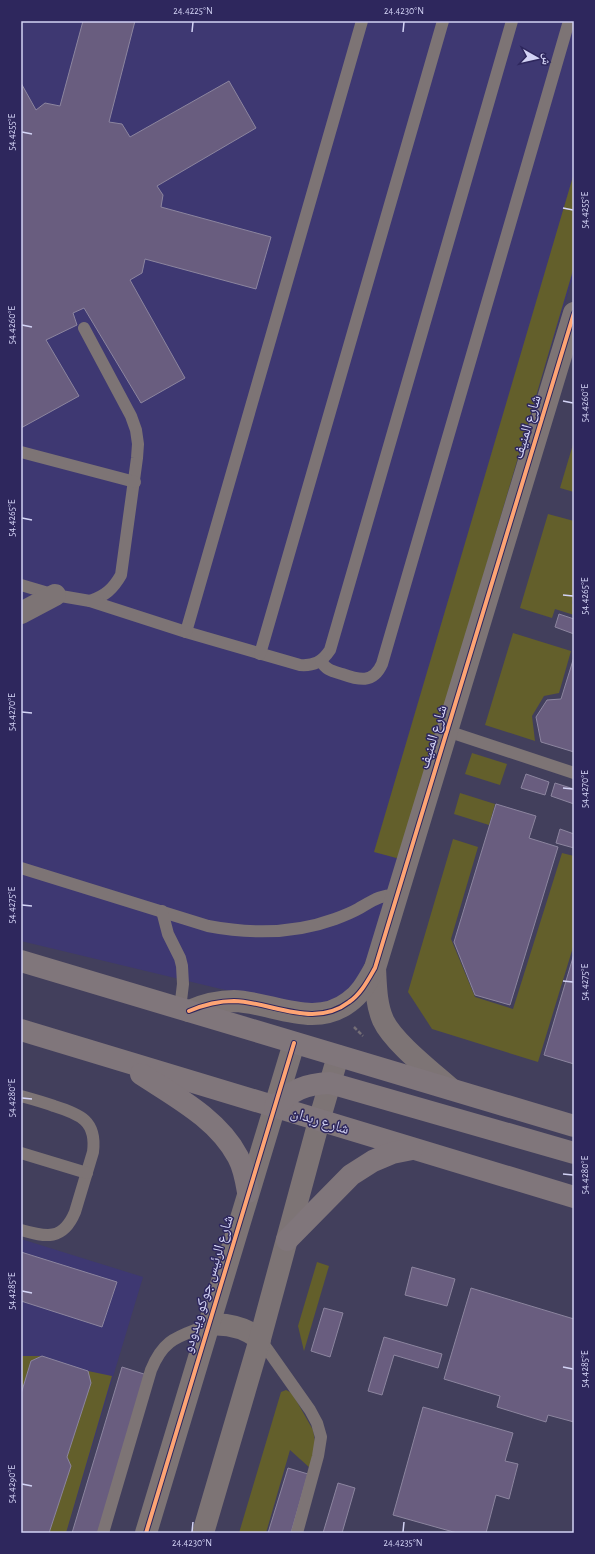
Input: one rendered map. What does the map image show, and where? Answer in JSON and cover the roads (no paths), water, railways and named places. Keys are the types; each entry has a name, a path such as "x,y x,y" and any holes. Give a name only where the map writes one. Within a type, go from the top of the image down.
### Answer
{"main road":[{"path":"21,961 574,1126"},
{"name":"شارع ربدان","path":"21,1030 574,1197"},
{"path":"124,1062 209,1120 220,1131 239,1158 245,1175 248,1192"},
{"path":"274,1107 286,1096 300,1088 315,1084 330,1083 574,1153"},
{"path":"287,1240 351,1175 373,1161 392,1153 412,1148"}],"street":[{"name":"شارع المنيف","path":"185,1010 233,1001 248,1002 310,1015 324,1014 338,1010 350,1002 360,991 375,968 574,313"},
{"path":"21,613 55,595"},
{"name":"شارع المنيف","path":"375,968 378,1007 392,1034 451,1089"},
{"name":"شارع الرئيس جوكو ويدودو","path":"146,1533 294,1043"},
{"path":"203,1533 260,1339 338,1056"},
{"path":"208,1325 236,1326 260,1339"}],"lane":[{"path":"186,632 362,21"},
{"path":"260,654 443,21"},
{"path":"21,585 55,595 90,601 186,632 300,665 314,664 321,661 330,650 512,21"},
{"path":"321,661 325,668 329,670 361,680 368,679 374,675 382,664 569,21"},
{"path":"84,328 131,416 136,430 138,444 121,575 116,584 108,592 100,598 90,601"},
{"path":"21,452 134,482"},
{"path":"447,731 574,773"},
{"path":"21,868 208,926 233,931 260,932 283,930 326,921 357,910 380,896 397,895"},
{"path":"162,911 168,934 180,958 182,966 185,1010"},
{"path":"21,1096 72,1111 88,1123 93,1132 95,1142 72,1220 60,1232 51,1236 41,1236 21,1230"},
{"path":"21,1153 87,1173"},
{"path":"103,1533 152,1370 160,1352 174,1339 208,1325"},
{"path":"260,1339 310,1410 317,1423 321,1437 318,1456 297,1533"}]}
